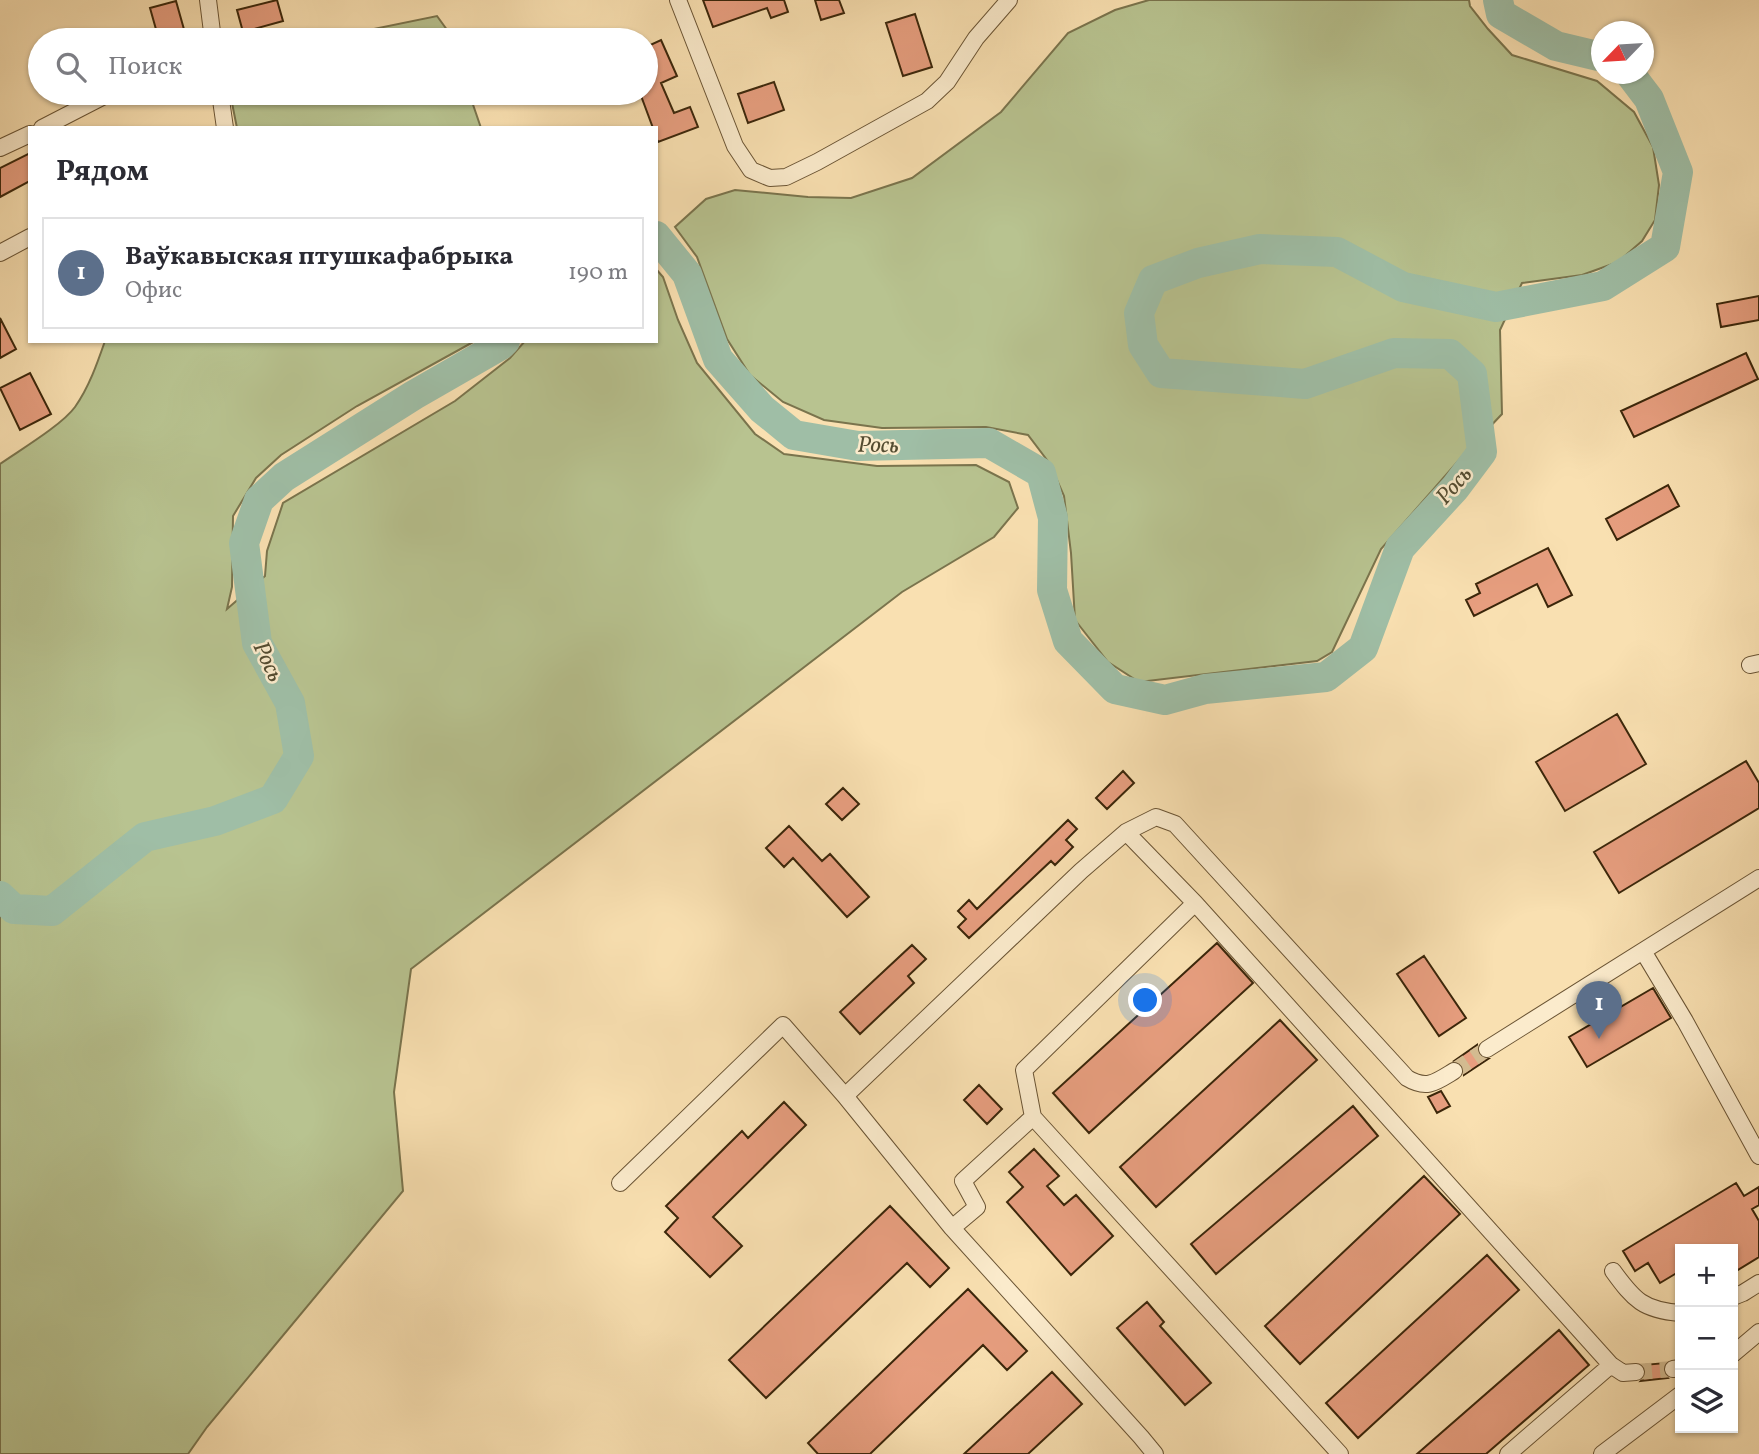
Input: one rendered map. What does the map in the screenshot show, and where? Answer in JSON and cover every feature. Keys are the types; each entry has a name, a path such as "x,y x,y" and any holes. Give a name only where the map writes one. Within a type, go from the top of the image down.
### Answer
{"street":[{"path":"208,0 212,28"},
{"path":"678,0 735,146 751,170 770,178 786,177 817,162 927,101 947,82 976,38 1009,0"},
{"path":"46,126 87,105"},
{"path":"222,105 225,126"},
{"path":"0,148 28,135"},
{"path":"0,253 28,238"},
{"path":"845,1096 1080,871 1126,832 1156,817 1175,824 1407,1078 1417,1084 1432,1084 1454,1071"},
{"path":"1126,832 1195,904 1611,1365 1623,1373 1636,1372"},
{"path":"1487,1049 1759,878"},
{"path":"1195,904 1024,1070 1033,1117 1340,1454"},
{"path":"1643,951 1759,1156"},
{"path":"620,1183 783,1025 845,1096 952,1228 1155,1454"},
{"path":"952,1228 977,1207 963,1181 1033,1117"},
{"path":"1613,1270 1628,1292 1639,1301 1660,1312 1675,1313"},
{"path":"1738,1295 1759,1283"},
{"path":"1738,1350 1759,1332"},
{"path":"1508,1454 1611,1365"},
{"path":"1602,1454 1675,1399"}],"green space":[{"path":"1149,0 1469,0 1470,6 1512,55 1591,79 1591,84 1601,84 1634,112 1653,147 1659,185 1655,220 1642,241 1618,262 1582,275 1522,283 1500,330 1502,414 1381,549 1332,652 1317,661 1139,682 1108,662 1075,620 1064,496 1050,464 1028,435 986,427 882,428 824,420 783,402 750,375 727,339 697,257 675,227 706,199 735,190 851,198 912,178 1001,112 1068,33 1115,10"},
{"path":"437,16 446,28 378,28"},
{"path":"232,105 473,105 480,126 237,126"},
{"path":"658,271 663,277 697,363 755,434 784,454 877,466 976,465 1009,482 1018,508 994,537 902,592 411,969 394,1092 403,1191 207,1427 188,1454 0,1454 0,464 69,414 89,383 104,343 471,343 357,406 281,455 256,478 233,516 232,587 227,609 265,576 267,551 283,503 455,401 510,358 523,343 658,343"}],"building":[{"path":"277,0 283,21 258,28 242,28 237,10"},
{"path":"703,0 784,0 788,12 771,18 767,8 713,27"},
{"path":"815,0 839,0 844,13 821,20"},
{"path":"176,1 184,28 156,28 150,8"},
{"path":"915,14 932,67 903,76 886,23"},
{"path":"661,40 677,76 661,83 674,113 690,107 698,127 658,142 658,126 652,126 644,105 658,105 658,41"},
{"path":"774,82 784,110 748,123 738,94"},
{"path":"28,154 28,182 0,197 0,168"},
{"path":"1759,296 1759,320 1721,327 1717,304"},
{"path":"0,318 16,349 0,358"},
{"path":"1746,353 1758,379 1634,437 1621,411"},
{"path":"30,373 51,414 20,430 0,388"},
{"path":"1668,485 1679,506 1617,540 1606,519"},
{"path":"1548,548 1572,595 1548,607 1537,584 1474,616 1466,600 1480,593 1476,584"},
{"path":"1617,714 1646,764 1565,811 1536,762"},
{"path":"1746,761 1759,783 1759,808 1619,893 1594,852"},
{"path":"1123,771 1134,783 1107,809 1096,798"},
{"path":"843,788 859,804 842,820 826,804"},
{"path":"1068,820 1077,829 1066,840 1073,847 1055,865 1051,861 969,938 958,927 966,919 958,911 969,900 977,909"},
{"path":"789,826 822,861 830,854 869,897 847,917 793,858 784,867 766,848"},
{"path":"1217,943 1253,983 1089,1133 1053,1093"},
{"path":"912,945 926,959 908,976 914,983 860,1034 840,1012"},
{"path":"1424,956 1466,1018 1439,1036 1397,974"},
{"path":"1653,988 1671,1018 1587,1067 1569,1037"},
{"path":"1280,1020 1317,1060 1156,1207 1120,1167"},
{"path":"1477,1045 1479,1055 1488,1059 1464,1075 1462,1065 1454,1061"},
{"path":"979,1085 1002,1109 987,1124 964,1100"},
{"path":"1441,1091 1450,1106 1437,1113 1428,1097"},
{"path":"784,1102 806,1125 713,1217 742,1246 710,1277 665,1232 678,1218 666,1206 742,1131 748,1138"},
{"path":"1353,1106 1378,1136 1216,1274 1191,1244"},
{"path":"1034,1149 1059,1176 1047,1186 1064,1205 1076,1195 1113,1236 1071,1275 1007,1202 1023,1187 1009,1172"},
{"path":"1424,1176 1460,1214 1300,1364 1265,1326"},
{"path":"1736,1183 1744,1196 1759,1187 1759,1205 1752,1209 1759,1221 1759,1257 1738,1270 1738,1244 1675,1244 1675,1274 1660,1283 1648,1263 1635,1271 1623,1251"},
{"path":"890,1206 949,1268 930,1287 907,1263 766,1398 729,1360"},
{"path":"1487,1255 1519,1290 1358,1438 1326,1403"},
{"path":"968,1289 1027,1351 1007,1370 983,1345 870,1454 818,1454 808,1443"},
{"path":"1147,1302 1164,1322 1160,1326 1211,1383 1185,1405 1117,1328"},
{"path":"1559,1330 1589,1365 1486,1454 1417,1454"},
{"path":"1665,1363 1663,1371 1668,1378 1641,1381 1646,1372 1643,1365"},
{"path":"1052,1372 1082,1404 1028,1454 964,1454"}],"waterway":[{"name":"Рось","path":"1498,0 1501,14 1556,46 1591,54"},
{"name":"Рось","path":"658,238 687,274 718,359 762,409 794,435 858,446 989,443 1041,473 1053,518 1052,590 1068,641 1115,689 1165,700 1205,689 1326,677 1363,648 1400,548 1455,488 1482,452 1472,374 1450,354 1394,353 1305,384 1161,373 1143,345 1139,313 1153,280 1198,263 1260,249 1337,252 1403,287 1496,307 1603,286 1665,247 1678,172 1649,99 1638,84"},
{"name":"Рось","path":"0,896 14,909 52,911 145,837 215,821 273,799 299,756 290,703 257,643 244,543 259,500 284,477 503,343"}],"tunnel":[{"path":"1454,1071 1487,1049"},
{"path":"1636,1372 1673,1369"}],"place":[{"name":"Ваўкавыская птушкафабрыка","path":"1599,1039"}]}
